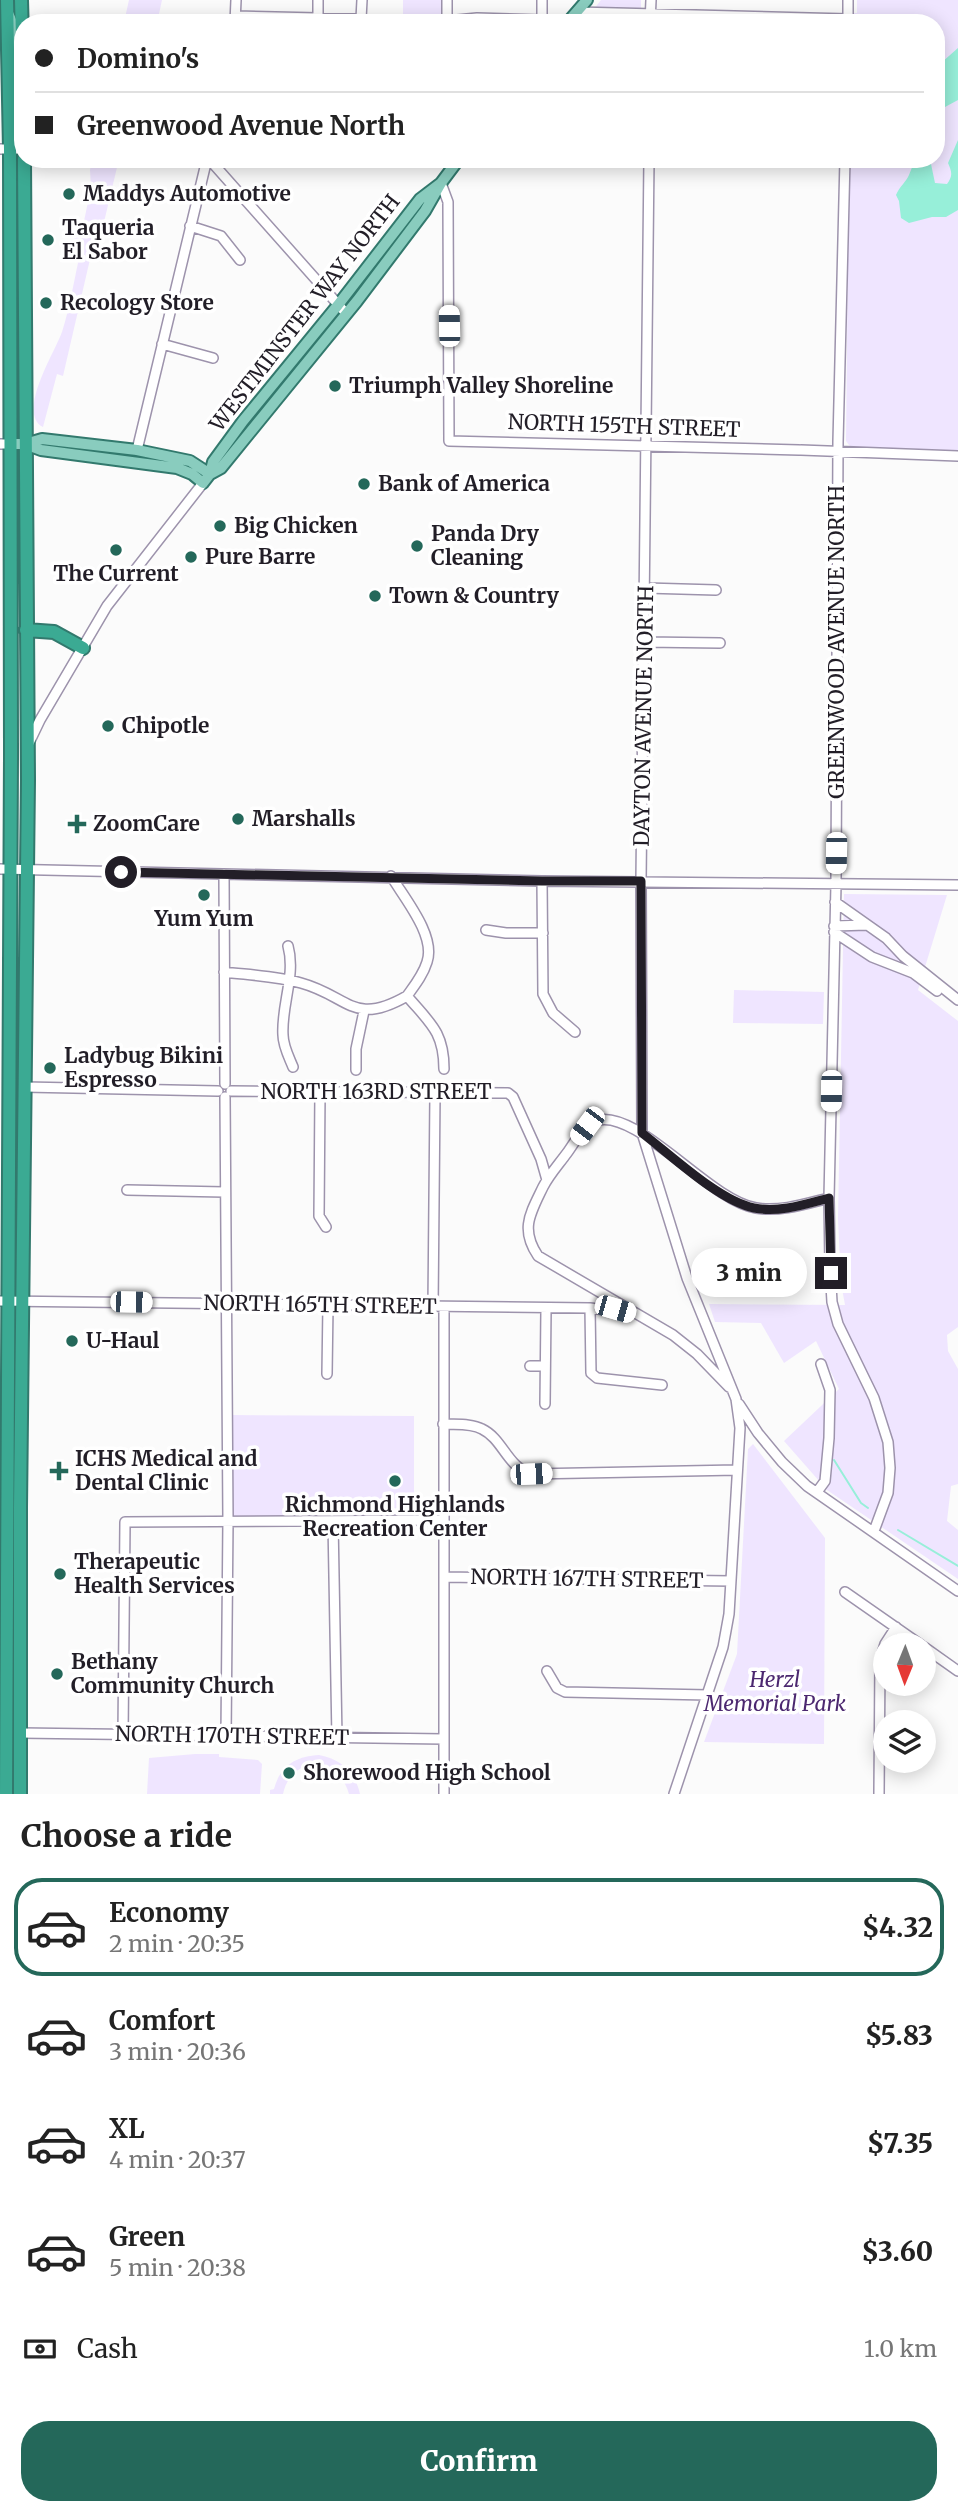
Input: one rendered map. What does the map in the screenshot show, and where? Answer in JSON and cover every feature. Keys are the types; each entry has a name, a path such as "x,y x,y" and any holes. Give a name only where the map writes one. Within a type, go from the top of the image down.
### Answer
{"highway":[{"path":"6,1794 4,1301 10,1066 5,869 6,444 11,149 7,5"},
{"path":"20,1788 20,1508 29,745 24,168"},
{"path":"26,630 54,632 83,648"}],"main road":[{"path":"577,12 586,0"},
{"path":"7,5 14,34"},
{"name":"WESTMINSTER WAY NORTH","path":"206,478 221,468 342,309 420,199 441,183 452,168"},
{"path":"6,444 25,444 42,439 137,450 190,461 206,478"},
{"path":"25,444 41,450 177,468 206,478"},
{"path":"10,1066 18,1081 25,1087"},
{"path":"9,1103 19,1109 25,1122"},
{"path":"6,1490 11,1500 20,1508"},
{"path":"3,1516 20,1535"},
{"path":"7,1715 21,1733"},
{"path":"7,1759 15,1765 20,1788"}],"street":[{"path":"577,12 598,14"},
{"path":"137,450 206,168"},
{"path":"216,168 342,309"},
{"name":"DAYTON AVENUE NORTH","path":"649,168 641,881 642,1133 687,1278 736,1399 740,1432 729,1614 723,1647 674,1794"},
{"name":"GREENWOOD AVENUE NORTH","path":"845,168 838,451 836,884 829,1198 832,1302 838,1324 874,1398 889,1455 888,1493 874,1531"},
{"name":"NORTH 155TH STREET","path":"441,183 448,202 449,441 958,456"},
{"path":"190,226 221,236 240,260"},
{"path":"162,344 213,358"},
{"name":"WESTMINSTER WAY NORTH","path":"29,745 40,720 107,606 206,478"},
{"path":"646,588 716,590"},
{"path":"645,642 720,643"},
{"path":"5,869 542,881 958,886"},
{"path":"224,874 228,1520 226,1736"},
{"path":"224,972 288,980 317,988 364,1011 390,1006 407,996 421,976 428,960 429,948 427,936 391,876"},
{"path":"542,881 543,994 553,1013 575,1032"},
{"path":"835,902 886,938 903,956 958,1000"},
{"path":"834,929 867,925"},
{"path":"834,929 872,957 913,973 958,1007"},
{"path":"486,930 543,933"},
{"path":"288,946 290,956 283,1032 293,1067"},
{"path":"407,996 442,1041 444,1069"},
{"path":"356,1070 356,1049 364,1011"},
{"name":"NORTH 163RD STREET","path":"25,1087 320,1093 508,1093 513,1097 541,1159 547,1181"},
{"path":"320,1093 320,1216 326,1227"},
{"path":"435,1094 438,1307 443,1424 444,1794"},
{"path":"730,1388 703,1360 673,1335 538,1256 529,1242 531,1211 547,1181 587,1126 597,1121 618,1122 642,1133 715,1189 754,1208 795,1207 829,1198"},
{"path":"127,1190 224,1192"},
{"name":"NORTH 165TH STREET","path":"4,1301 590,1308 615,1309 639,1316"},
{"path":"327,1374 328,1305"},
{"path":"590,1308 591,1373 597,1378 662,1385"},
{"path":"545,1404 546,1309"},
{"path":"703,1360 711,1358 715,1349"},
{"path":"817,1492 825,1481 830,1438 830,1390 821,1364"},
{"path":"530,1366 545,1366"},
{"path":"736,1399 755,1428 794,1474 958,1591"},
{"path":"443,1424 481,1428 513,1465 522,1472 531,1474 737,1470"},
{"path":"740,1432 747,1427 755,1428"},
{"path":"123,1734 125,1522 443,1520"},
{"path":"333,1522 337,1738"},
{"name":"NORTH 167TH STREET","path":"443,1577 731,1581"},
{"path":"845,1592 905,1633"},
{"path":"879,1794 880,1660 885,1644 896,1627"},
{"path":"936,1655 958,1671"},
{"path":"547,1671 557,1688 565,1692 708,1695"},
{"name":"NORTH 170TH STREET","path":"21,1733 443,1740"}],"green space":[{"path":"129,0 162,0 159,14 126,14"},
{"path":"403,0 444,0 444,14 403,14"},
{"path":"601,0 641,0 641,11 594,9"},
{"path":"857,0 958,0 958,452 852,449 846,441 849,168 945,168 945,14 851,14 857,13"},
{"path":"117,168 99,243 94,242 63,376 57,374 43,427 36,420 35,396 62,332 69,307 78,263 70,256 75,236 81,235 91,188 90,170"},
{"path":"844,894 947,895 918,990 958,1021 958,1327 947,1335 948,1351 958,1369 958,1484 951,1486 947,1521 958,1530 958,1579 827,1490 784,1441 839,1389 816,1341 784,1363 761,1323 715,1322 709,1304 845,1305 841,1283 838,1219"},
{"path":"734,990 824,992 823,1024 733,1023"},
{"path":"231,1415 414,1416 414,1518 233,1516"},
{"name":"Herzl Memorial Park","path":"753,1444 825,1538 824,1744 704,1742 737,1654 748,1449"},
{"path":"219,1754 219,1757 258,1760 262,1764 260,1794 147,1794 149,1758"},
{"path":"319,1755 346,1768 355,1779 360,1794 349,1794 344,1781 336,1772 315,1765 295,1772 283,1794 270,1794 280,1774 290,1764"}],"shaded area":[{"path":"958,48 958,100 945,107 945,59"},
{"path":"958,140 958,210 946,217 932,217 909,223 901,218 896,195 912,168 932,168 935,183 947,184 951,174 948,163"}],"waterway":[{"path":"834,1460 861,1503 868,1508"},
{"path":"898,1530 958,1566"}],"place":[{"name":"Maddys Automotive","path":"69,194"},
{"name":"Taqueria El Sabor","path":"48,240"},
{"name":"Recology Store","path":"46,303"},
{"name":"Triumph Valley Shoreline","path":"335,386"},
{"name":"Bank of America","path":"364,484"},
{"name":"Big Chicken","path":"220,526"},
{"name":"Panda Dry Cleaning","path":"417,546"},
{"name":"The Current","path":"116,550"},
{"name":"Pure Barre","path":"191,557"},
{"name":"Town & Country","path":"375,596"},
{"name":"Chipotle","path":"108,726"},
{"name":"Marshalls","path":"238,819"},
{"name":"ZoomCare","path":"77,824"},
{"name":"Yum Yum","path":"204,895"},
{"name":"Ladybug Bikini Espresso","path":"50,1068"},
{"name":"U-Haul","path":"72,1341"},
{"name":"ICHS Medical and Dental Clinic","path":"59,1471"},
{"name":"Richmond Highlands Recreation Center","path":"395,1481"},
{"name":"Therapeutic Health Services","path":"60,1574"},
{"name":"Bethany Community Church","path":"57,1674"},
{"name":"Shorewood High School","path":"289,1773"}],"route":[{"path":"121,872 641,881 642,1133 715,1189 754,1208 795,1207 829,1198 831,1273"}]}
